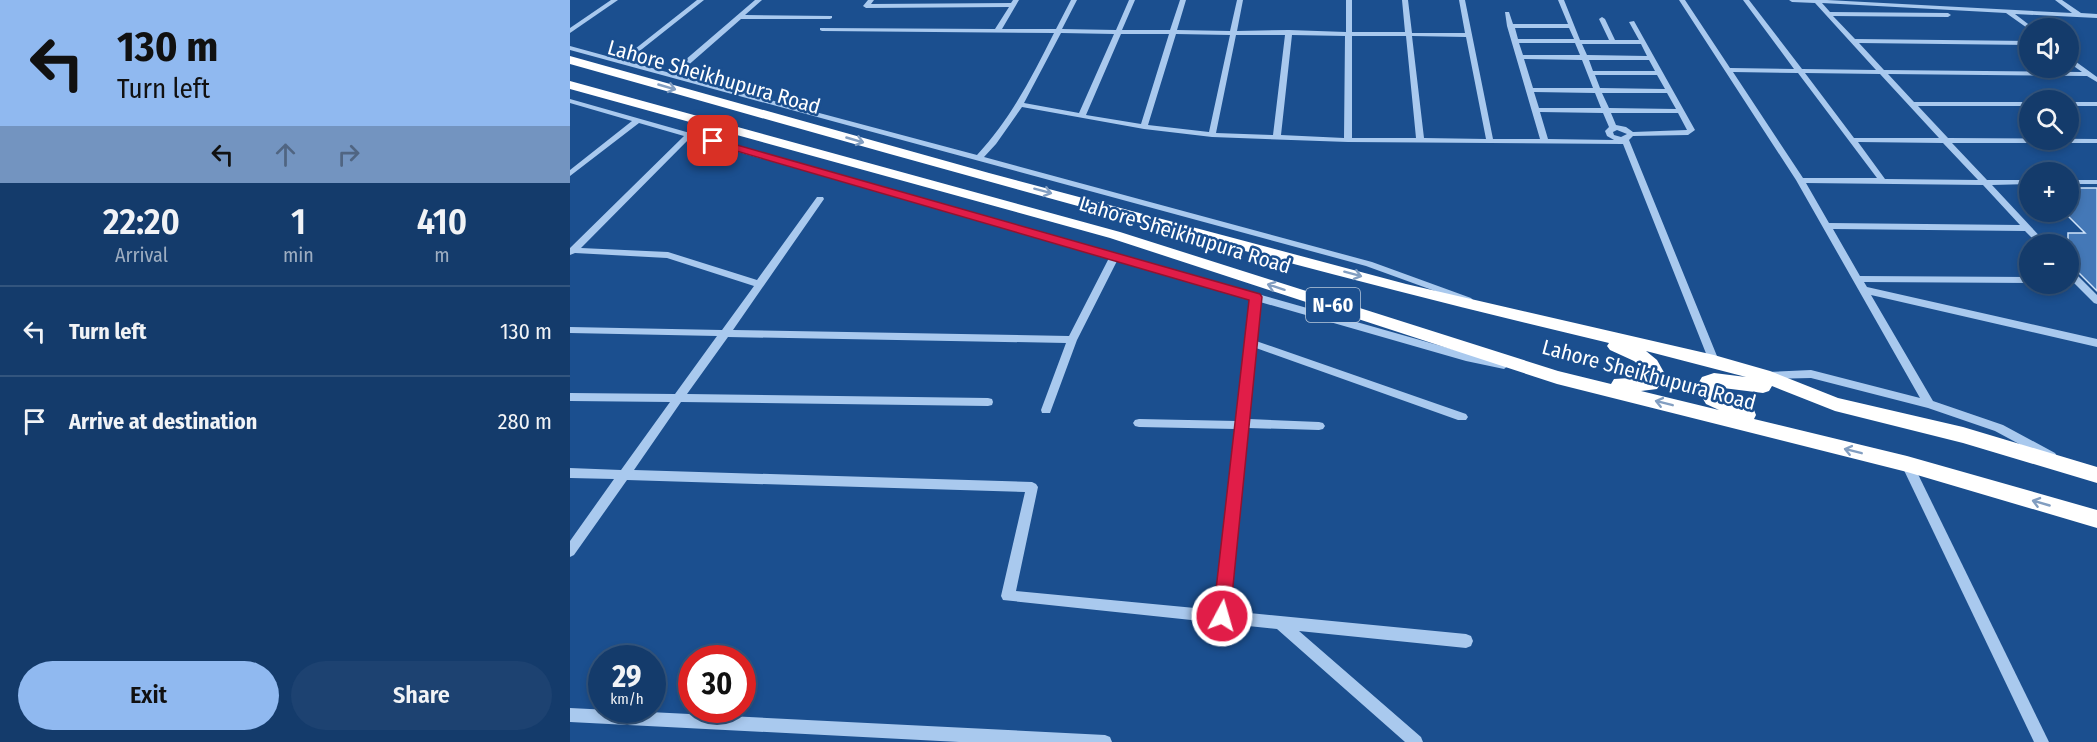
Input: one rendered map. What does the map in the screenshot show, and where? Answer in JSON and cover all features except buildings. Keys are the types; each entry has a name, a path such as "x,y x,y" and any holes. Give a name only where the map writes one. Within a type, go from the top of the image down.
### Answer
{"highway":[{"name":"Lahore Sheikhupura Road","path":"570,60 995,179 1406,288 1714,361 1764,376 1835,404 1963,435 2097,475"},
{"name":"Lahore Sheikhupura Road","path":"570,85 1115,235 1557,377 1907,464 2097,519"},
{"path":"1557,377 1636,386 1651,384 1656,376 1651,364 1639,356 1567,326"},
{"path":"1792,435 1713,399 1705,387 1708,382 1714,380 1799,391"}],"street":[{"path":"570,31 615,0"},
{"path":"622,62 701,0"},
{"path":"672,75 759,0"},
{"path":"871,0 866,6 1014,2"},
{"path":"978,159 989,149 1020,105 1074,0"},
{"path":"1082,116 1132,0"},
{"path":"1144,127 1183,0"},
{"path":"1212,135 1240,0"},
{"path":"1348,140 1349,0"},
{"path":"1405,0 1420,141"},
{"path":"1462,0 1490,141"},
{"path":"1561,0 1613,128 1610,129 1609,134 1615,138 1627,138"},
{"path":"1682,0 1800,180 1929,404"},
{"path":"1746,0 1883,181"},
{"path":"1792,0 1892,3 2006,10 2014,13"},
{"path":"1940,0 1949,8"},
{"path":"2002,0 2019,18"},
{"path":"2058,0 2078,14"},
{"path":"997,31 1014,2"},
{"path":"1817,2 2034,234"},
{"path":"1507,13 1545,142"},
{"path":"1829,14 2014,13 2097,16"},
{"path":"740,17 830,17"},
{"path":"1602,19 1613,42"},
{"path":"1020,105 1144,127 1212,135 1277,138 1545,142 1691,132 1632,22"},
{"path":"1510,26 1571,26"},
{"path":"822,29 1469,35"},
{"path":"1277,138 1289,32"},
{"path":"1515,41 1642,42"},
{"path":"1853,41 2019,43"},
{"path":"570,48 1369,264 1485,307"},
{"path":"1519,57 1650,58"},
{"path":"2079,67 2097,80"},
{"path":"1728,70 2088,74"},
{"path":"1590,72 1659,73"},
{"path":"1529,90 1669,92"},
{"path":"570,101 1466,357 1557,377"},
{"path":"1912,105 2019,104"},
{"path":"2079,104 2097,104"},
{"path":"1536,110 1681,111"},
{"path":"570,174 638,120"},
{"path":"571,252 690,134"},
{"path":"1627,138 1714,361"},
{"path":"1852,140 2097,141"},
{"path":"1800,180 2019,183"},
{"path":"2079,182 2097,182"},
{"path":"570,551 576,533 624,476 820,199"},
{"path":"1827,226 2028,228"},
{"path":"571,252 668,255 759,284"},
{"path":"1046,410 1071,340 1114,258"},
{"path":"1858,279 2019,280"},
{"path":"2079,285 2097,301"},
{"path":"1864,290 2097,343"},
{"path":"1222,616 1256,297"},
{"path":"570,330 1071,340"},
{"path":"1251,343 1462,417"},
{"path":"1764,376 1792,373 1811,374 1929,404 1999,428 2071,467"},
{"path":"570,397 988,402"},
{"path":"1139,423 1319,426"},
{"path":"1907,464 2042,742"},
{"path":"570,473 1032,487 1008,596 1466,641"},
{"path":"1279,622 1416,742"},
{"path":"570,715 1105,742"}],"route":[{"path":"713,141 1256,297 1222,616"}]}
